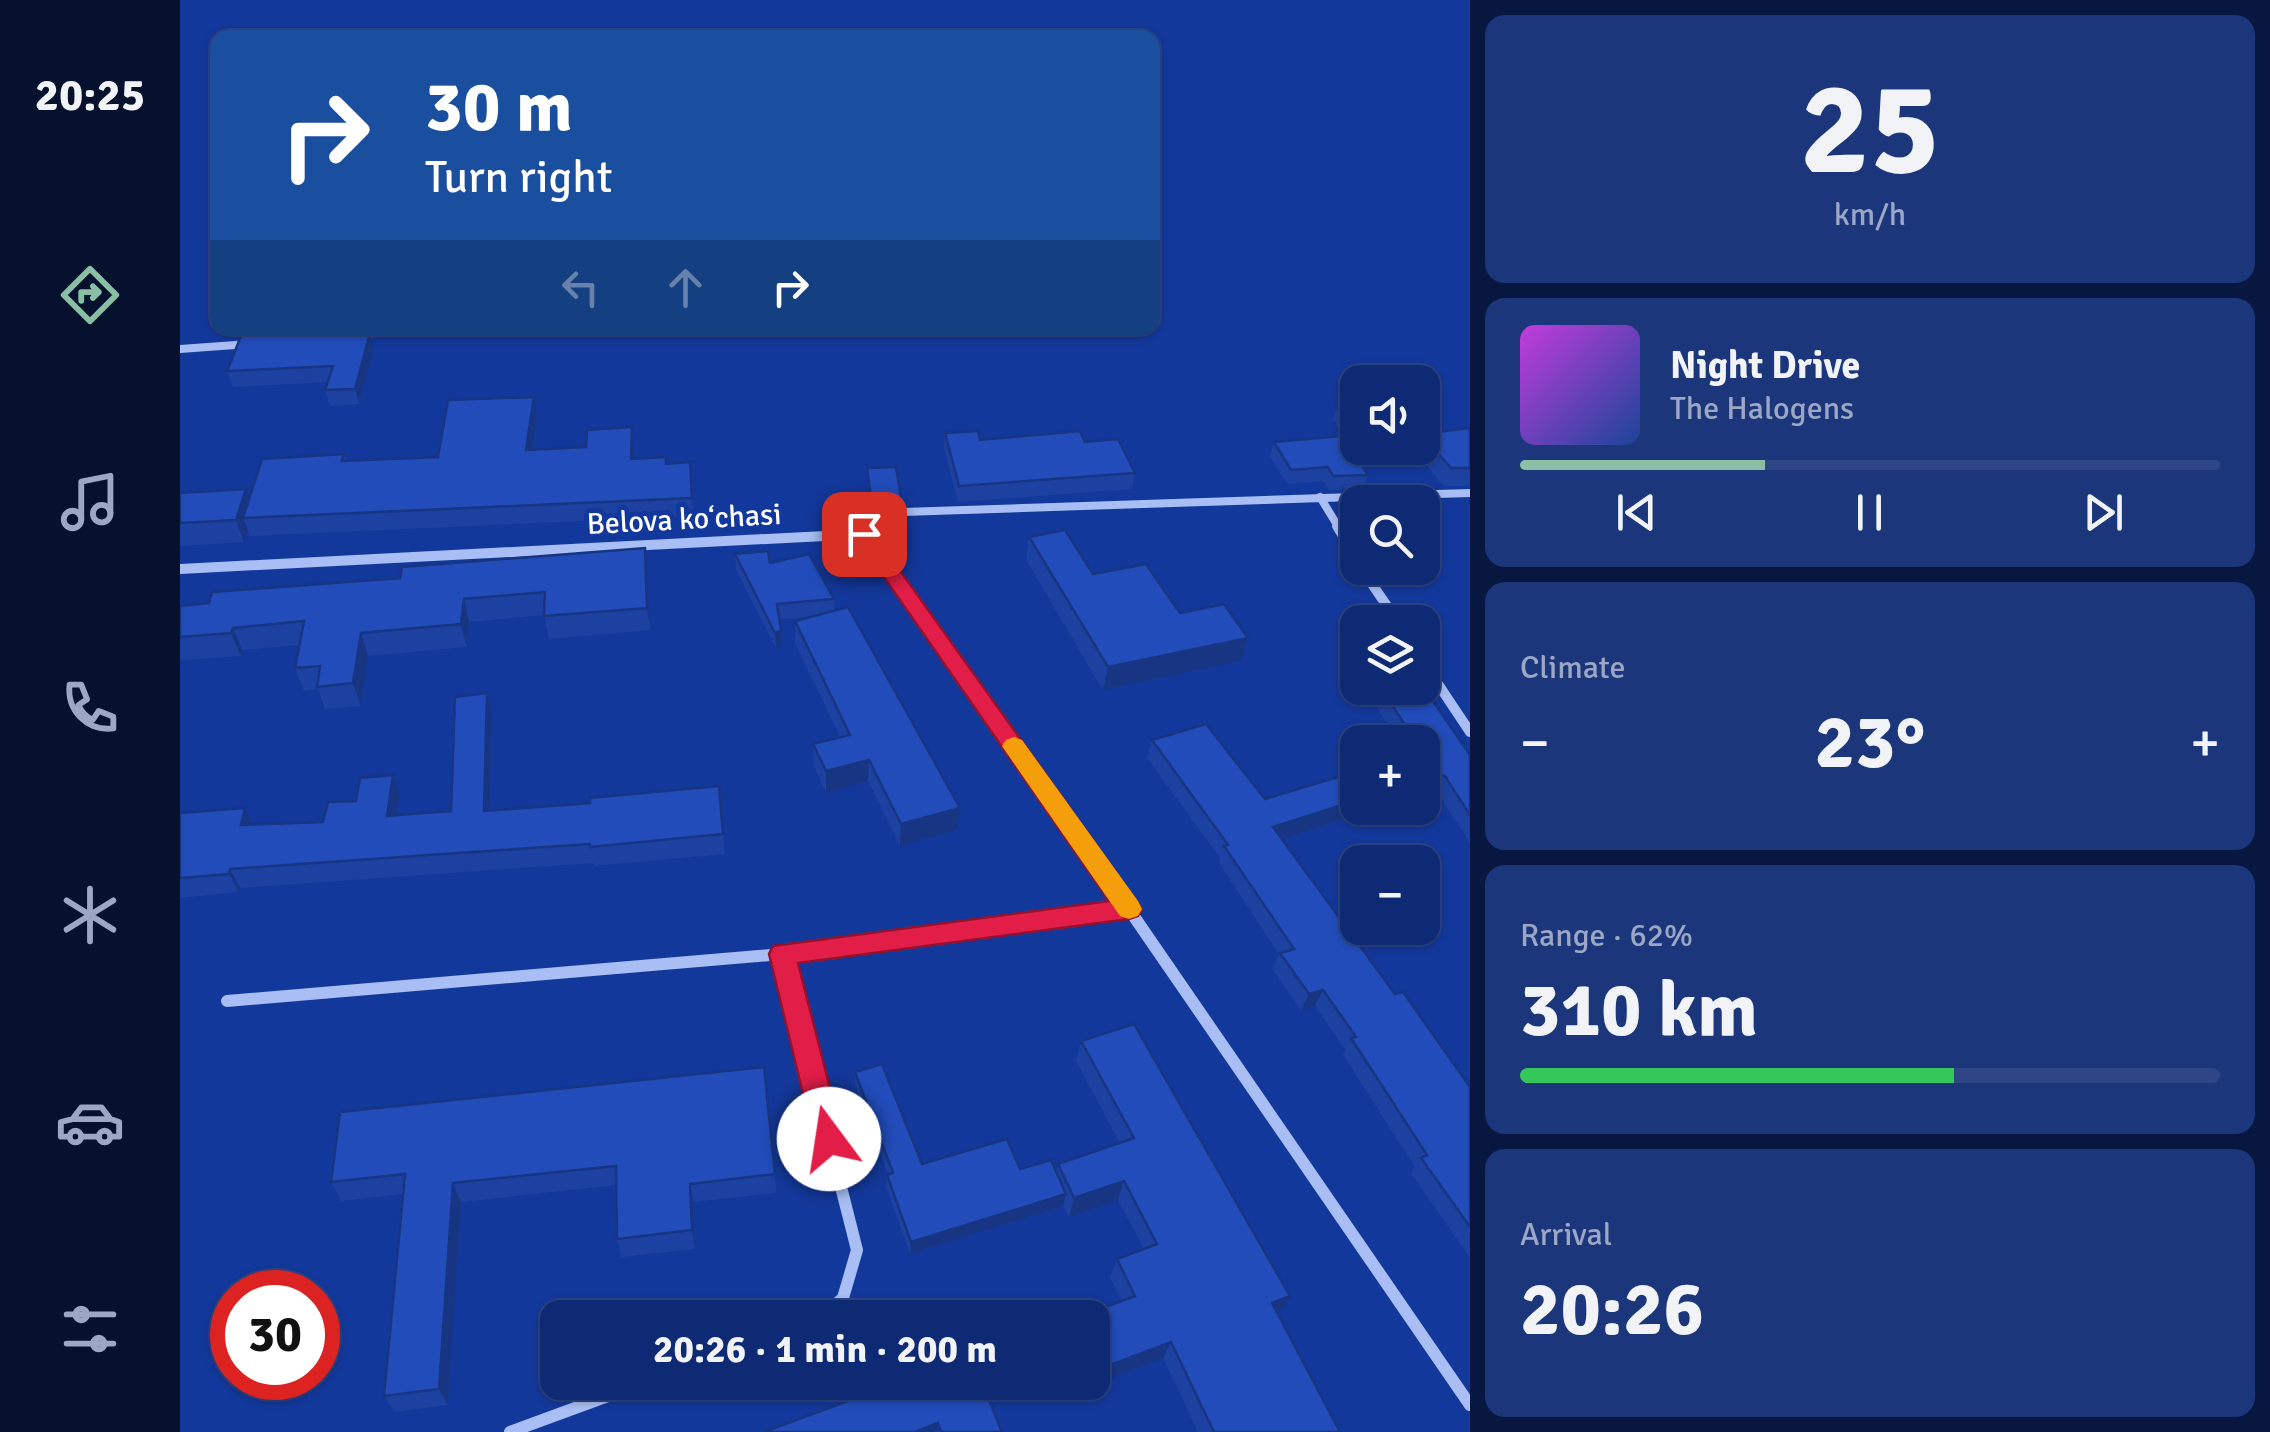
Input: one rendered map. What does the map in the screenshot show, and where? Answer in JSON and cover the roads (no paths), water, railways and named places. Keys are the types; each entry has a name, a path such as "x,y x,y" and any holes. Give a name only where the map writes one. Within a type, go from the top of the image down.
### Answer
{"street":[{"path":"344,336 356,335"},
{"path":"180,349 268,342"},
{"path":"1470,493 872,514 860,523 1470,1405"},
{"path":"1320,497 1340,530"},
{"name":"Belova koʻchasi","path":"180,569 864,534"},
{"path":"1440,687 1470,732"},
{"path":"227,1001 782,954 1129,909"},
{"path":"782,954 857,1250 853,1282 840,1300"},
{"path":"510,1432 597,1400"}]}
